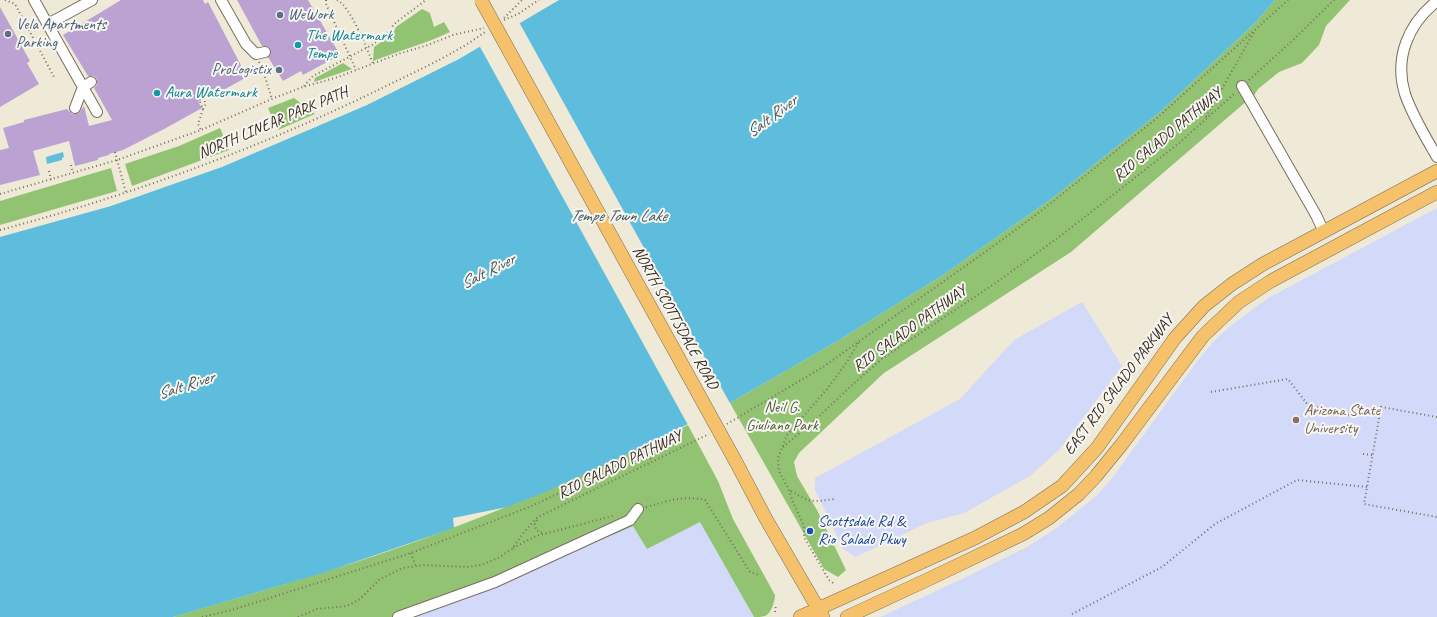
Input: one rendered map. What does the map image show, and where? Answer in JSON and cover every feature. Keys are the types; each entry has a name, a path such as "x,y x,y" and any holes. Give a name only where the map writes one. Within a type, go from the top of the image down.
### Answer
{"main road":[{"name":"NORTH SCOTTSDALE ROAD","path":"481,0 766,519 820,613"},
{"name":"EAST RIO SALADO PARKWAY","path":"800,617 820,613 975,538 1024,512 1062,486 1098,448 1175,338 1204,306 1232,284 1263,264 1437,171"},
{"path":"846,617 1023,534 1059,511 1078,494 1122,444 1203,336 1239,302 1271,281 1437,192"}],"street":[{"path":"34,0 87,85 97,112"},
{"path":"48,24 92,0"},
{"path":"221,0 246,44 260,53"},
{"path":"1437,1 1424,13 1413,28 1406,41 1401,64 1402,81 1407,99 1437,157"},
{"path":"75,108 87,85"},
{"path":"1242,86 1316,215 1324,232"},
{"path":"398,617 495,582 630,520 638,509"}],"path":[{"path":"5,0 15,4 54,77"},
{"path":"326,0 326,4 356,70"},
{"path":"337,0 342,2 350,15 367,47 373,64"},
{"path":"303,87 312,76 367,47 389,32 394,24 426,0"},
{"path":"522,0 503,20 518,14 540,0"},
{"path":"860,341 995,245 1101,164 1157,118 1288,0"},
{"name":"RIO SALADO PATHWAY","path":"782,447 813,422 883,358 997,282 1063,234 1131,181 1205,120 1292,41 1334,0"},
{"path":"0,194 117,160 201,130 303,87 338,77 453,35 486,27"},
{"name":"NORTH LINEAR PARK PATH","path":"0,230 126,193 182,173 265,140 345,106 407,76 473,41 491,28"},
{"path":"1205,120 1255,30"},
{"path":"260,53 264,74 272,99"},
{"path":"201,130 198,124 206,104 204,100"},
{"path":"200,102 204,109"},
{"path":"115,152 126,193"},
{"path":"71,165 74,173"},
{"path":"49,171 50,180"},
{"name":"RIO SALADO PATHWAY","path":"782,447 787,435 827,389 860,341"},
{"name":"RIO SALADO PATHWAY","path":"726,424 823,367 860,341"},
{"path":"1211,392 1288,379 1308,405 1354,416 1365,414 1374,409 1381,410"},
{"path":"1437,417 1381,407 1364,504 1437,517"},
{"name":"RIO SALADO PATHWAY","path":"298,617 316,608 347,606 360,598 380,579 403,568 414,565 468,567 498,558 512,549 524,532 538,517 712,432"},
{"path":"782,447 777,463 779,471 790,490 793,502 804,526 804,537 828,580 833,583"},
{"path":"202,617 232,610 411,553 534,505 647,451 652,462"},
{"path":"1363,454 1373,455"},
{"path":"1072,614 1162,567 1215,524 1297,480 1367,487"},
{"path":"790,490 804,499 814,502 835,499"},
{"path":"638,509 678,498 690,497 705,500 750,572 759,575"},
{"path":"512,549 536,536 617,514"},
{"path":"538,517 535,528 538,532 545,534"},
{"path":"411,553 414,565"},
{"path":"775,612 776,605"}],"shaded area":[{"name":"Arizona State University","path":"1437,208 1437,617 880,617 1027,547 1055,529 1096,496 1110,481 1198,360 1213,342 1229,327 1268,298"},
{"path":"1082,302 1122,366 1059,450 1030,476 964,513 927,523 855,557 843,549 815,490 815,478 960,399 1014,340"},
{"path":"701,521 754,617 394,617 495,585 633,525 647,549"}],"green space":[{"name":"Neil G. Giuliano Park","path":"1275,0 1350,0 1326,26 1319,45 1302,63 1279,72 1258,89 1255,94 1071,252 884,373 799,453 794,462 797,476 817,510 846,570 838,577 824,569 730,403 836,342 943,275 1054,197 1160,112 1254,24"},
{"path":"422,9 430,13 434,27 444,22 450,32 373,61 374,47 393,34 396,27"},
{"path":"343,63 352,69 314,82 315,78"},
{"path":"294,98 315,114 278,130 268,108"},
{"path":"220,128 229,150 132,186 125,164 179,146"},
{"path":"111,168 117,191 0,225 0,201"},
{"name":"Neil G. Giuliano Park","path":"688,425 718,481 733,519 775,595 771,610 765,616 754,617 700,522 647,549 633,526 495,585 393,617 173,617 315,575 420,540 485,516 602,466"}],"water":[{"name":"Tempe Town Lake","path":"559,0 1275,0 1254,24 1160,112 1054,197 943,275 836,342 730,403 634,451 543,493 507,507 453,518 454,528 323,573 173,617 0,617 0,237 111,206 222,167 367,105 459,59"},
{"path":"63,152 64,157 62,160 47,164 46,157"}],"pier":[{"path":"519,22 731,405 689,427 479,45"}],"building":[{"name":"Aura Watermark","path":"121,0 203,0 205,4 208,2 247,77 198,102 202,108 123,150 98,158 98,160 75,166 69,141 33,151 40,175 0,185 0,150 9,148 3,128 24,122 24,120 67,109 72,114 76,114 79,113 84,106 89,126 112,120 94,88 97,85 97,79 94,76 88,76 63,35"},
{"name":"The Watermark Tempe","path":"237,0 308,0 340,55 303,75 301,71 283,81 268,57 271,54 270,48 267,46 262,46"},
{"path":"0,7 30,61 27,63 39,84 0,107"}],"place":[{"name":"WeWork","path":"280,15"},
{"name":"Vela Apartments Parking","path":"8,34"},
{"name":"The Watermark Tempe","path":"298,45"},
{"name":"ProLogistix","path":"279,70"},
{"name":"Aura Watermark","path":"157,93"},
{"name":"Arizona State University","path":"1296,420"},
{"name":"Scottsdale Rd & Rio Salado Pkwy","path":"810,531"}],"water label":[{"name":"Salt River","path":"772,117"},
{"name":"Salt River","path":"488,272"},
{"name":"Salt River","path":"186,386"}]}
